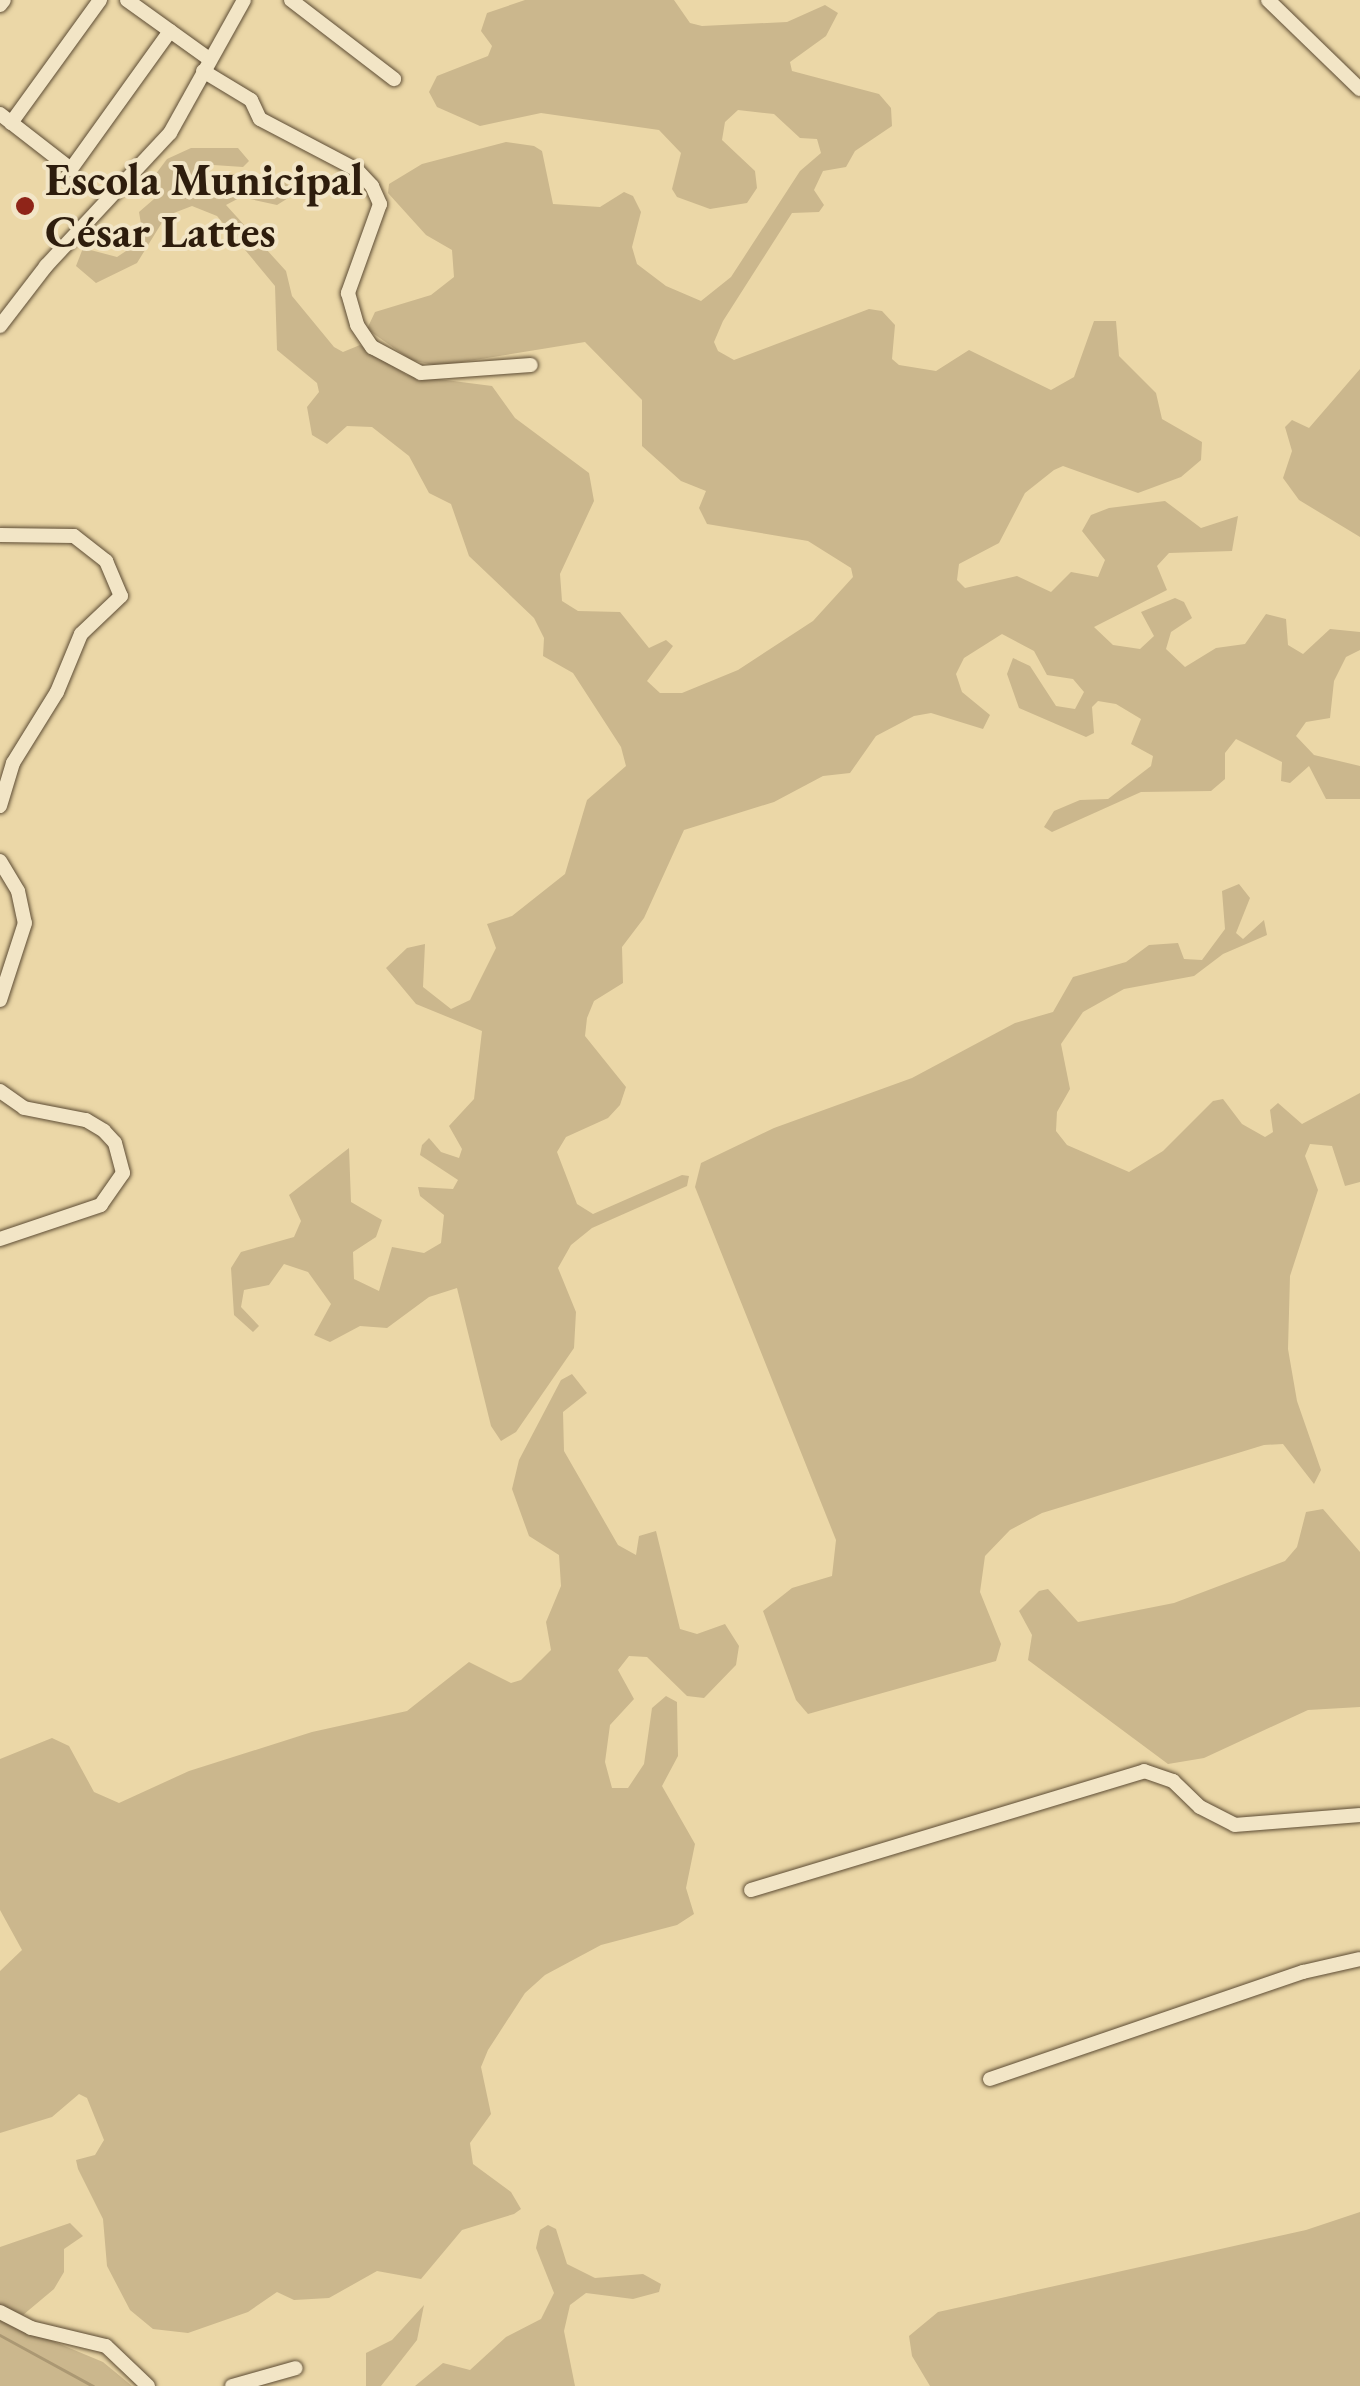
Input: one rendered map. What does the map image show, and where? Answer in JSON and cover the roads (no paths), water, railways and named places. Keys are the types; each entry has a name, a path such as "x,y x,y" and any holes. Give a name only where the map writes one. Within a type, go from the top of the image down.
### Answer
{"street":[{"path":"100,0 6,118 71,169 170,31"},
{"path":"127,0 252,100 260,119 356,170 372,186 380,204 348,293 357,326 372,347 420,373 532,365"},
{"path":"0,326 46,266 146,163 244,0"},
{"path":"291,0 394,79"},
{"path":"1268,0 1360,90"},
{"path":"0,534 74,536 106,560 121,596 81,634 57,692 14,763 0,806"},
{"path":"0,861 18,891 25,923 0,1000"},
{"path":"0,1091 24,1108 86,1120 104,1131 115,1144 123,1173 101,1205 0,1239"},
{"path":"751,1890 1144,1770 1173,1781 1211,1814 1235,1825 1360,1815"},
{"path":"990,2079 1303,1972 1360,1959"},
{"path":"0,2312 31,2328 106,2346 148,2386"},
{"path":"232,2386 296,2368"}],"waterway":[{"path":"0,2335 93,2386"}],"place":[{"name":"Escola Municipal César Lattes","path":"25,206"}]}
